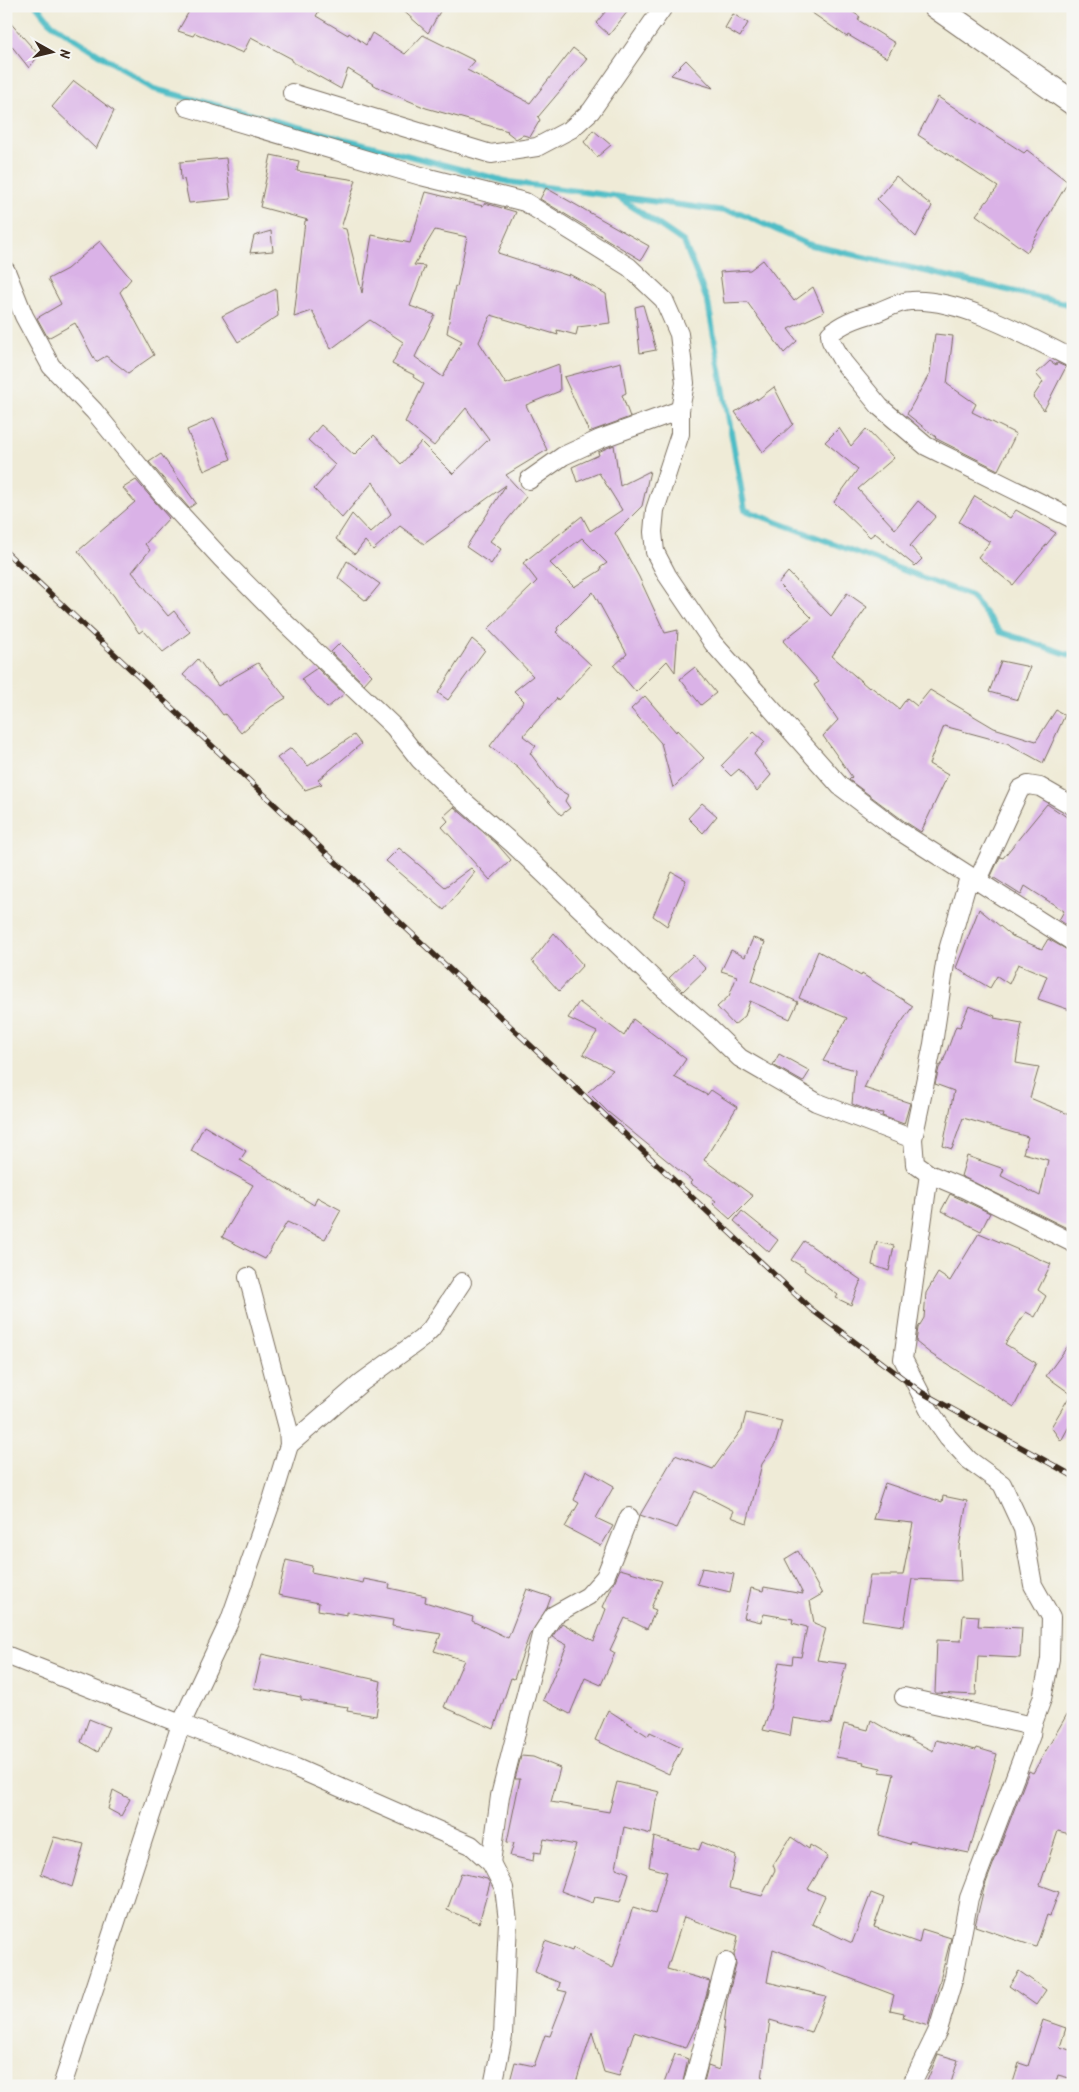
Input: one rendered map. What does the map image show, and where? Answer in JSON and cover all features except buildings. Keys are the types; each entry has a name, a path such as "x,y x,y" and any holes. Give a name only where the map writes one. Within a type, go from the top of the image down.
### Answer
{"main road":[{"path":"942,8 1073,103"}],"street":[{"path":"292,93 491,154 537,147 571,129 591,111 664,6"},
{"path":"186,107 421,176 525,202 629,267 664,300 679,334 685,383 680,410 680,434 655,510 653,524 655,552 667,575 713,642 840,786 898,830 1073,942"},
{"path":"6,272 24,316 51,366 94,411 161,493 221,558 306,644 394,727 420,760 513,844 663,988 740,1058 816,1102 913,1139"},
{"path":"1073,359 991,319 936,302 909,301 857,318 835,329 830,334 831,341 842,362 880,407 926,446 1073,519"},
{"path":"529,480 563,456 600,439 680,410"},
{"path":"1073,806 1040,787 1028,784 1020,789 973,879 946,957 932,1044 913,1139 915,1164 929,1174 965,1189 1073,1243"},
{"path":"911,2086 938,2030 954,1976 969,1898 1031,1736 1032,1726 1042,1699 1050,1659 1051,1617 1034,1585 1023,1529 1002,1484 970,1460 948,1437 929,1410 903,1359 929,1174"},
{"path":"62,2086 181,1724 230,1620 289,1446 288,1428 248,1277"},
{"path":"289,1446 362,1382 431,1329 462,1282"},
{"path":"491,1863 500,1796 541,1635 554,1615 588,1596 605,1577 629,1517"},
{"path":"6,1655 296,1768 471,1844 491,1863 504,1888 508,1921 503,2036 493,2086"},
{"path":"904,1697 1032,1726"},
{"path":"692,2086 726,1962"}],"waterway":[{"path":"37,6 52,24 154,89 509,182 740,213 807,244 1073,305"},
{"path":"618,197 684,242 708,303 745,510 971,596 1000,632 1073,656"}],"railway":[{"path":"6,552 811,1309 921,1392 1073,1476"}]}
